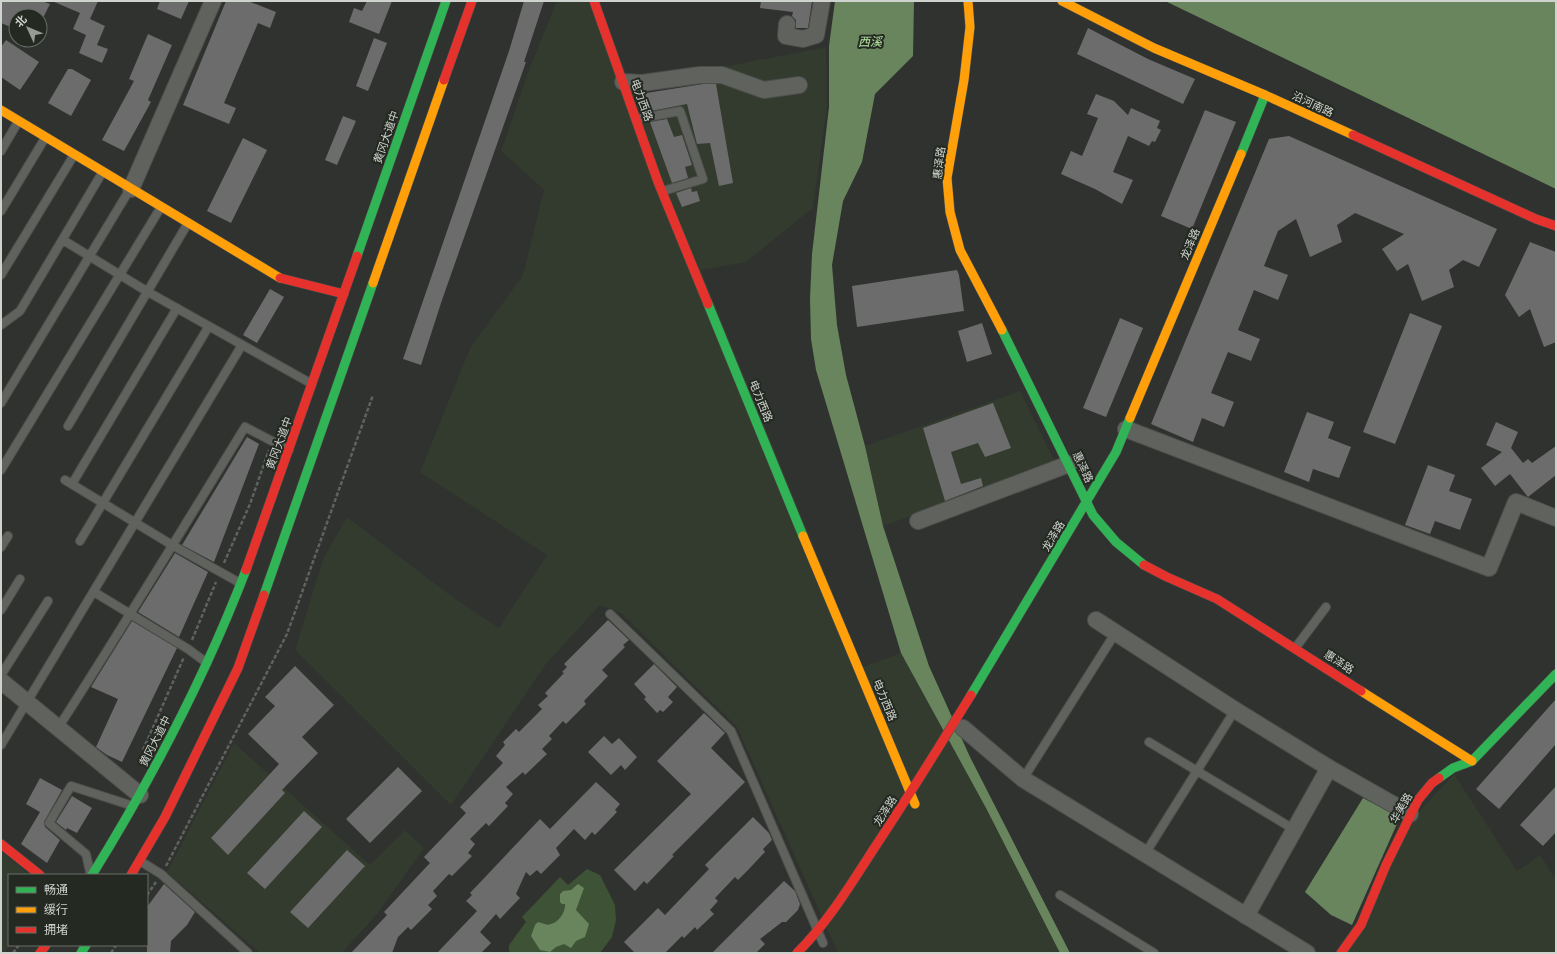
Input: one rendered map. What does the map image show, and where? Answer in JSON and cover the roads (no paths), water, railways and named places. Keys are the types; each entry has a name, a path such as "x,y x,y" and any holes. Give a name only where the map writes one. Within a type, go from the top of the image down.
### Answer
{"main road":[{"name":"黄冈大道中","path":"92,874 137,801 207,663 241,583 313,384 446,1"},
{"path":"132,874 165,817 238,668 472,1"},
{"name":"电力西路","path":"594,1 662,191 779,479 916,806"},
{"name":"惠泽路","path":"968,1 970,27 964,80 947,178 950,212 960,250 1069,464 1093,515 1116,542 1143,564 1167,577 1217,599 1472,760"},
{"name":"沿河南路","path":"1062,1 1154,48 1265,95 1273,103 1536,219 1556,226"},
{"name":"龙泽路","path":"1119,467 1130,431 1265,95"},
{"path":"1,110 18,122 278,277 344,294"},
{"name":"龙泽路","path":"797,953 818,931 911,794 1014,626 1116,452 1130,431 1265,121"},
{"name":"华美路","path":"1341,953 1361,925 1410,814 1418,800 1432,783 1453,768 1472,760 1556,674"},
{"path":"1,844 39,874"},
{"path":"821,946 831,934"}],"street":[{"path":"131,189 213,1"},
{"path":"787,24 786,36 803,39 816,35 822,1"},
{"path":"623,82 642,83 700,75 722,75 764,90 799,85"},
{"path":"1130,431 1489,568 1516,502 1556,518"},
{"path":"918,521 1069,464"},
{"path":"1096,620 1235,710 1330,768 1410,814"},
{"path":"1,681 58,728 137,801"},
{"path":"963,728 1023,779 1307,953"},
{"path":"1246,916 1330,768"}],"lane":[{"path":"636,119 680,111 703,179 662,191"},
{"path":"1,151 18,122"},
{"path":"1,211 45,138"},
{"path":"1,275 74,155"},
{"path":"1,325 20,311 102,172"},
{"path":"1,403 131,189"},
{"path":"1,470 161,207"},
{"path":"68,426 189,223"},
{"path":"63,240 148,292 313,384"},
{"path":"177,308 68,482 241,583"},
{"path":"80,541 209,326"},
{"path":"1,745 242,345"},
{"path":"58,728 131,615 172,544 245,427 273,440 289,450"},
{"path":"1,547 8,536"},
{"path":"1,610 20,579"},
{"path":"94,592 207,663"},
{"path":"1,675 48,601"},
{"path":"1296,648 1326,607"},
{"path":"610,614 731,731 818,931 821,946"},
{"path":"1023,779 1116,632"},
{"path":"1145,854 1235,710"},
{"path":"1149,742 1295,830"},
{"path":"91,874 86,854 49,823 71,786 137,801"},
{"path":"139,861 161,874 248,953"},
{"path":"1060,895 1154,953"}],"water":[{"name":"西溪","path":"835,1 914,1 913,56 875,94 862,162 843,201 832,265 837,325 846,375 865,446 883,526 929,666 970,757 1070,953 1060,953 986,808 901,653 816,370 811,339 810,298 812,254 829,107 829,46"},
{"path":"1165,1 1556,1 1556,189"},
{"path":"1363,798 1400,817 1352,925 1331,915 1305,892"},
{"path":"578,884 584,888 576,910 589,924 585,937 576,941 571,948 564,944 556,947 550,952 540,950 531,936 535,925 538,922 549,925 559,919 565,907 565,904 560,902 560,894 563,891 571,890"}]}
